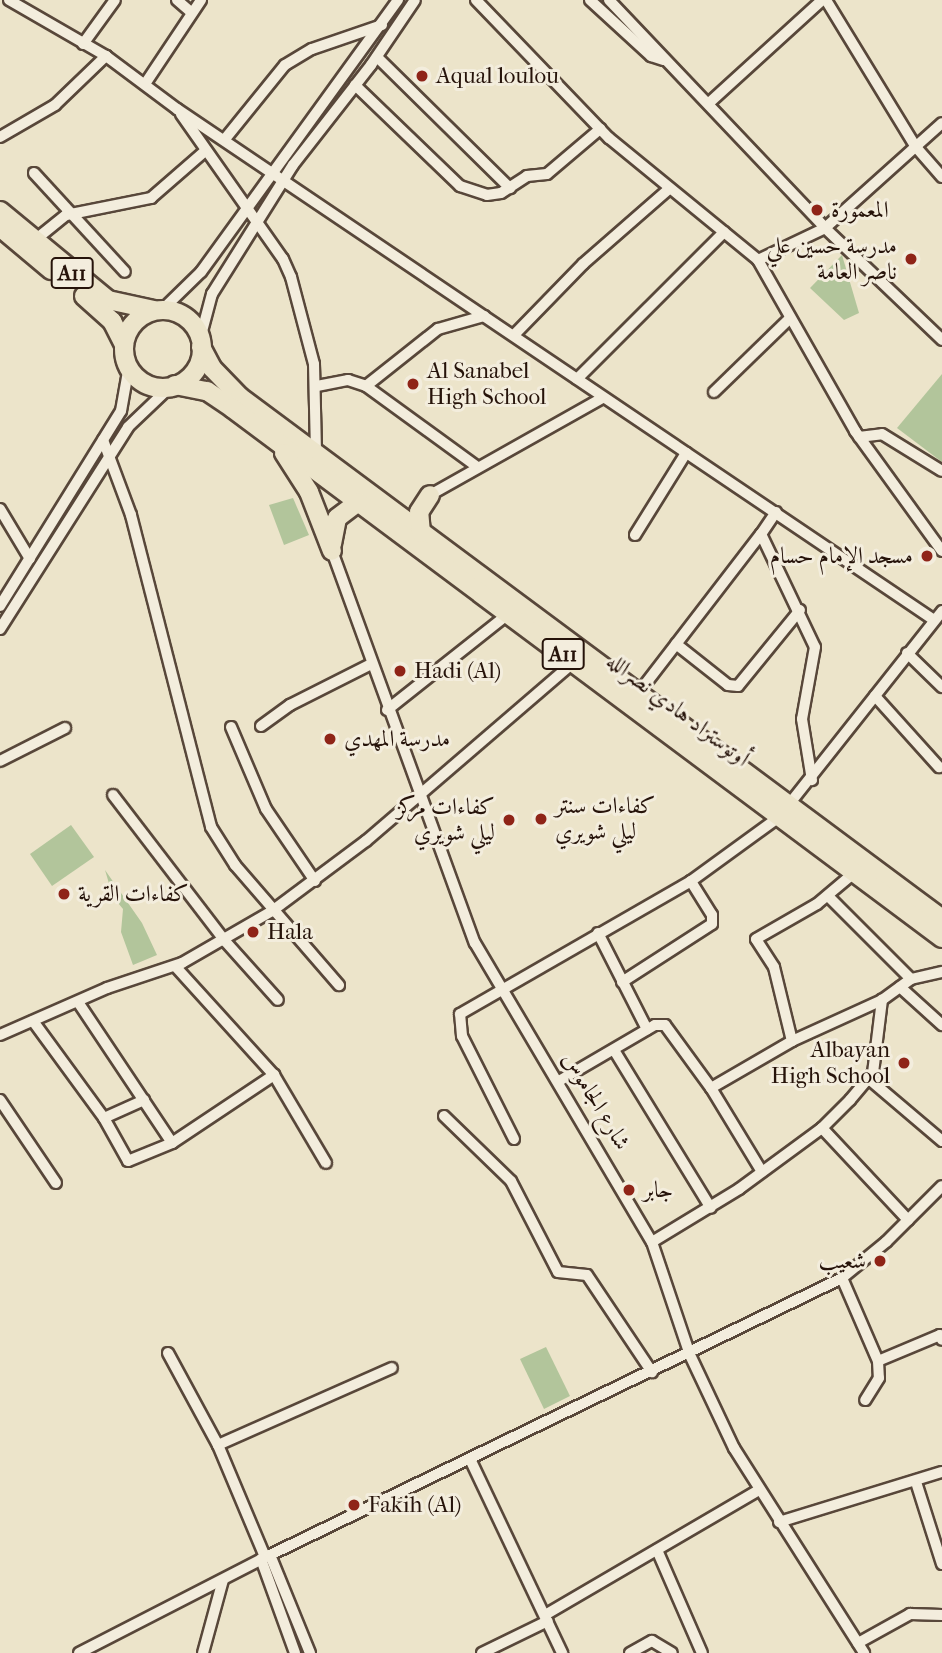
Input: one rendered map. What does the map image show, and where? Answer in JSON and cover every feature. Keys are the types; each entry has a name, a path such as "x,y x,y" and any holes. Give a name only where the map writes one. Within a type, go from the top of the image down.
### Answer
{"highway":[{"name":"أوتوستراد هادي نصرالله","path":"0,211 108,300 186,318 212,368 233,390 421,533 640,691 785,811 854,873 942,939"},
{"name":"A11","path":"0,227 104,312 124,345 129,366"},
{"path":"124,345 132,325 159,310"},
{"path":"172,386 195,370 201,343"},
{"name":"أوتوستراد هادي نصرالله","path":"129,366 144,383 215,396 574,662 942,919"},
{"path":"271,436 305,484 332,551"},
{"path":"392,511 430,495"},
{"path":"421,533 419,512 430,495"},
{"path":"332,551 337,518 358,502"}],"street":[{"path":"9,0 106,56 177,109 484,316 515,334 602,398 934,620"},
{"path":"83,44 115,0"},
{"path":"177,0 191,12"},
{"path":"145,84 201,0"},
{"path":"159,310 201,272 270,172 398,0"},
{"path":"201,343 212,294 283,181 377,57 415,0"},
{"path":"477,0 600,129 669,189 758,260 789,319 859,438 942,551"},
{"path":"590,0 651,56 663,60"},
{"path":"609,0 825,228 942,340"},
{"path":"709,103 824,0 915,146 940,170"},
{"path":"225,139 285,65 312,49 382,25"},
{"path":"0,137 55,105 106,56"},
{"path":"377,57 510,188"},
{"path":"355,85 460,186 487,195 510,188 527,176 547,174 600,129"},
{"path":"177,109 258,223 291,277 317,386 316,451"},
{"path":"758,260 825,228 942,123"},
{"path":"34,240 75,212 151,198 205,151"},
{"path":"34,173 75,212 95,243 124,272"},
{"path":"515,334 583,264 669,189"},
{"path":"577,379 724,232"},
{"path":"366,386 438,329 484,316"},
{"path":"714,392 789,319"},
{"path":"0,606 124,402 129,366"},
{"path":"317,386 348,380 366,386 476,466"},
{"path":"0,629 110,453 142,411 172,386"},
{"path":"430,495 476,466 602,398"},
{"path":"859,438 882,434 942,471"},
{"path":"103,440 110,453 142,555 211,827 272,911 339,985"},
{"path":"635,535 686,453"},
{"path":"0,509 30,559"},
{"path":"640,691 776,512"},
{"path":"761,534 800,610 815,647 802,719 812,780"},
{"name":"شارع الجاموس","path":"332,551 387,710 475,943 652,1242 690,1356 719,1420 759,1490 864,1653"},
{"path":"676,645 728,685 738,686 800,610"},
{"path":"514,1139 459,1023 466,1007 691,881 785,811 942,611"},
{"path":"387,710 508,614"},
{"path":"907,653 942,687"},
{"path":"0,1035 175,966 225,941 272,911 314,881 419,796 574,662"},
{"path":"261,726 290,705 371,664"},
{"path":"874,696 939,767"},
{"path":"231,727 266,809 314,881"},
{"path":"0,761 65,728"},
{"path":"113,795 225,941 278,1000"},
{"path":"792,1041 774,967 756,939 828,896 854,873"},
{"path":"622,982 712,924 712,915 691,881"},
{"path":"828,896 911,979"},
{"path":"598,933 647,1029"},
{"path":"175,966 274,1075 326,1163"},
{"path":"711,1088 792,1041 882,1000 911,979 942,972"},
{"path":"900,987 942,1025"},
{"path":"652,1242 712,1208 822,1128 869,1079 882,1000"},
{"path":"78,1002 172,1143"},
{"path":"33,1021 104,1118 128,1161 172,1143 274,1075"},
{"path":"559,1081 647,1029 660,1024 669,1027 711,1088 762,1172"},
{"path":"614,1050 712,1208"},
{"path":"869,1079 942,1141"},
{"path":"0,1100 56,1183"},
{"path":"104,1118 144,1100"},
{"path":"444,1116 511,1181 558,1272 587,1275 652,1372"},
{"path":"822,1128 908,1220"},
{"path":"79,1653 266,1557 690,1356 842,1278 942,1186"},
{"path":"842,1278 878,1361 879,1378 865,1400"},
{"path":"878,1361 941,1336"},
{"path":"168,1353 218,1445 310,1653"},
{"path":"218,1445 391,1368"},
{"path":"470,1459 562,1653"},
{"path":"779,1522 942,1472"},
{"path":"916,1482 942,1564"},
{"path":"482,1653 546,1618 759,1490"},
{"path":"657,1550 702,1653"},
{"path":"266,1557 295,1653"},
{"path":"203,1653 223,1580"},
{"path":"858,1643 910,1614 936,1614 942,1607"},
{"path":"630,1653 652,1641 672,1653"}],"green space":[{"path":"842,255 859,313 844,320 810,288"},
{"path":"942,374 942,462 897,428"},
{"path":"293,498 309,535 284,545 269,505"},
{"path":"71,825 94,857 52,886 30,854"},
{"path":"105,870 142,923 157,955 133,965 121,932 123,909 113,897"},
{"path":"546,1347 570,1396 544,1409 520,1359"}],"place":[{"name":"Aqual loulou","path":"422,76"},
{"name":"المعمورة","path":"817,210"},
{"name":"مدرسة حسين علي ناصر العامة","path":"911,259"},
{"name":"Al Sanabel High School","path":"413,384"},
{"name":"مسجد الإمام حسام","path":"927,556"},
{"name":"Hadi (Al)","path":"400,671"},
{"name":"مدرسة المهدي","path":"330,739"},
{"name":"كفاءات سنتر ليلي شويري","path":"541,819"},
{"name":"كفاءات مركز ليلي شويري","path":"509,820"},
{"name":"كفاءات القرية","path":"64,894"},
{"name":"Hala","path":"253,932"},
{"name":"Albayan High School","path":"904,1063"},
{"name":"جابر","path":"629,1190"},
{"name":"شعيب","path":"880,1261"},
{"name":"Fakih (Al)","path":"354,1505"}]}
